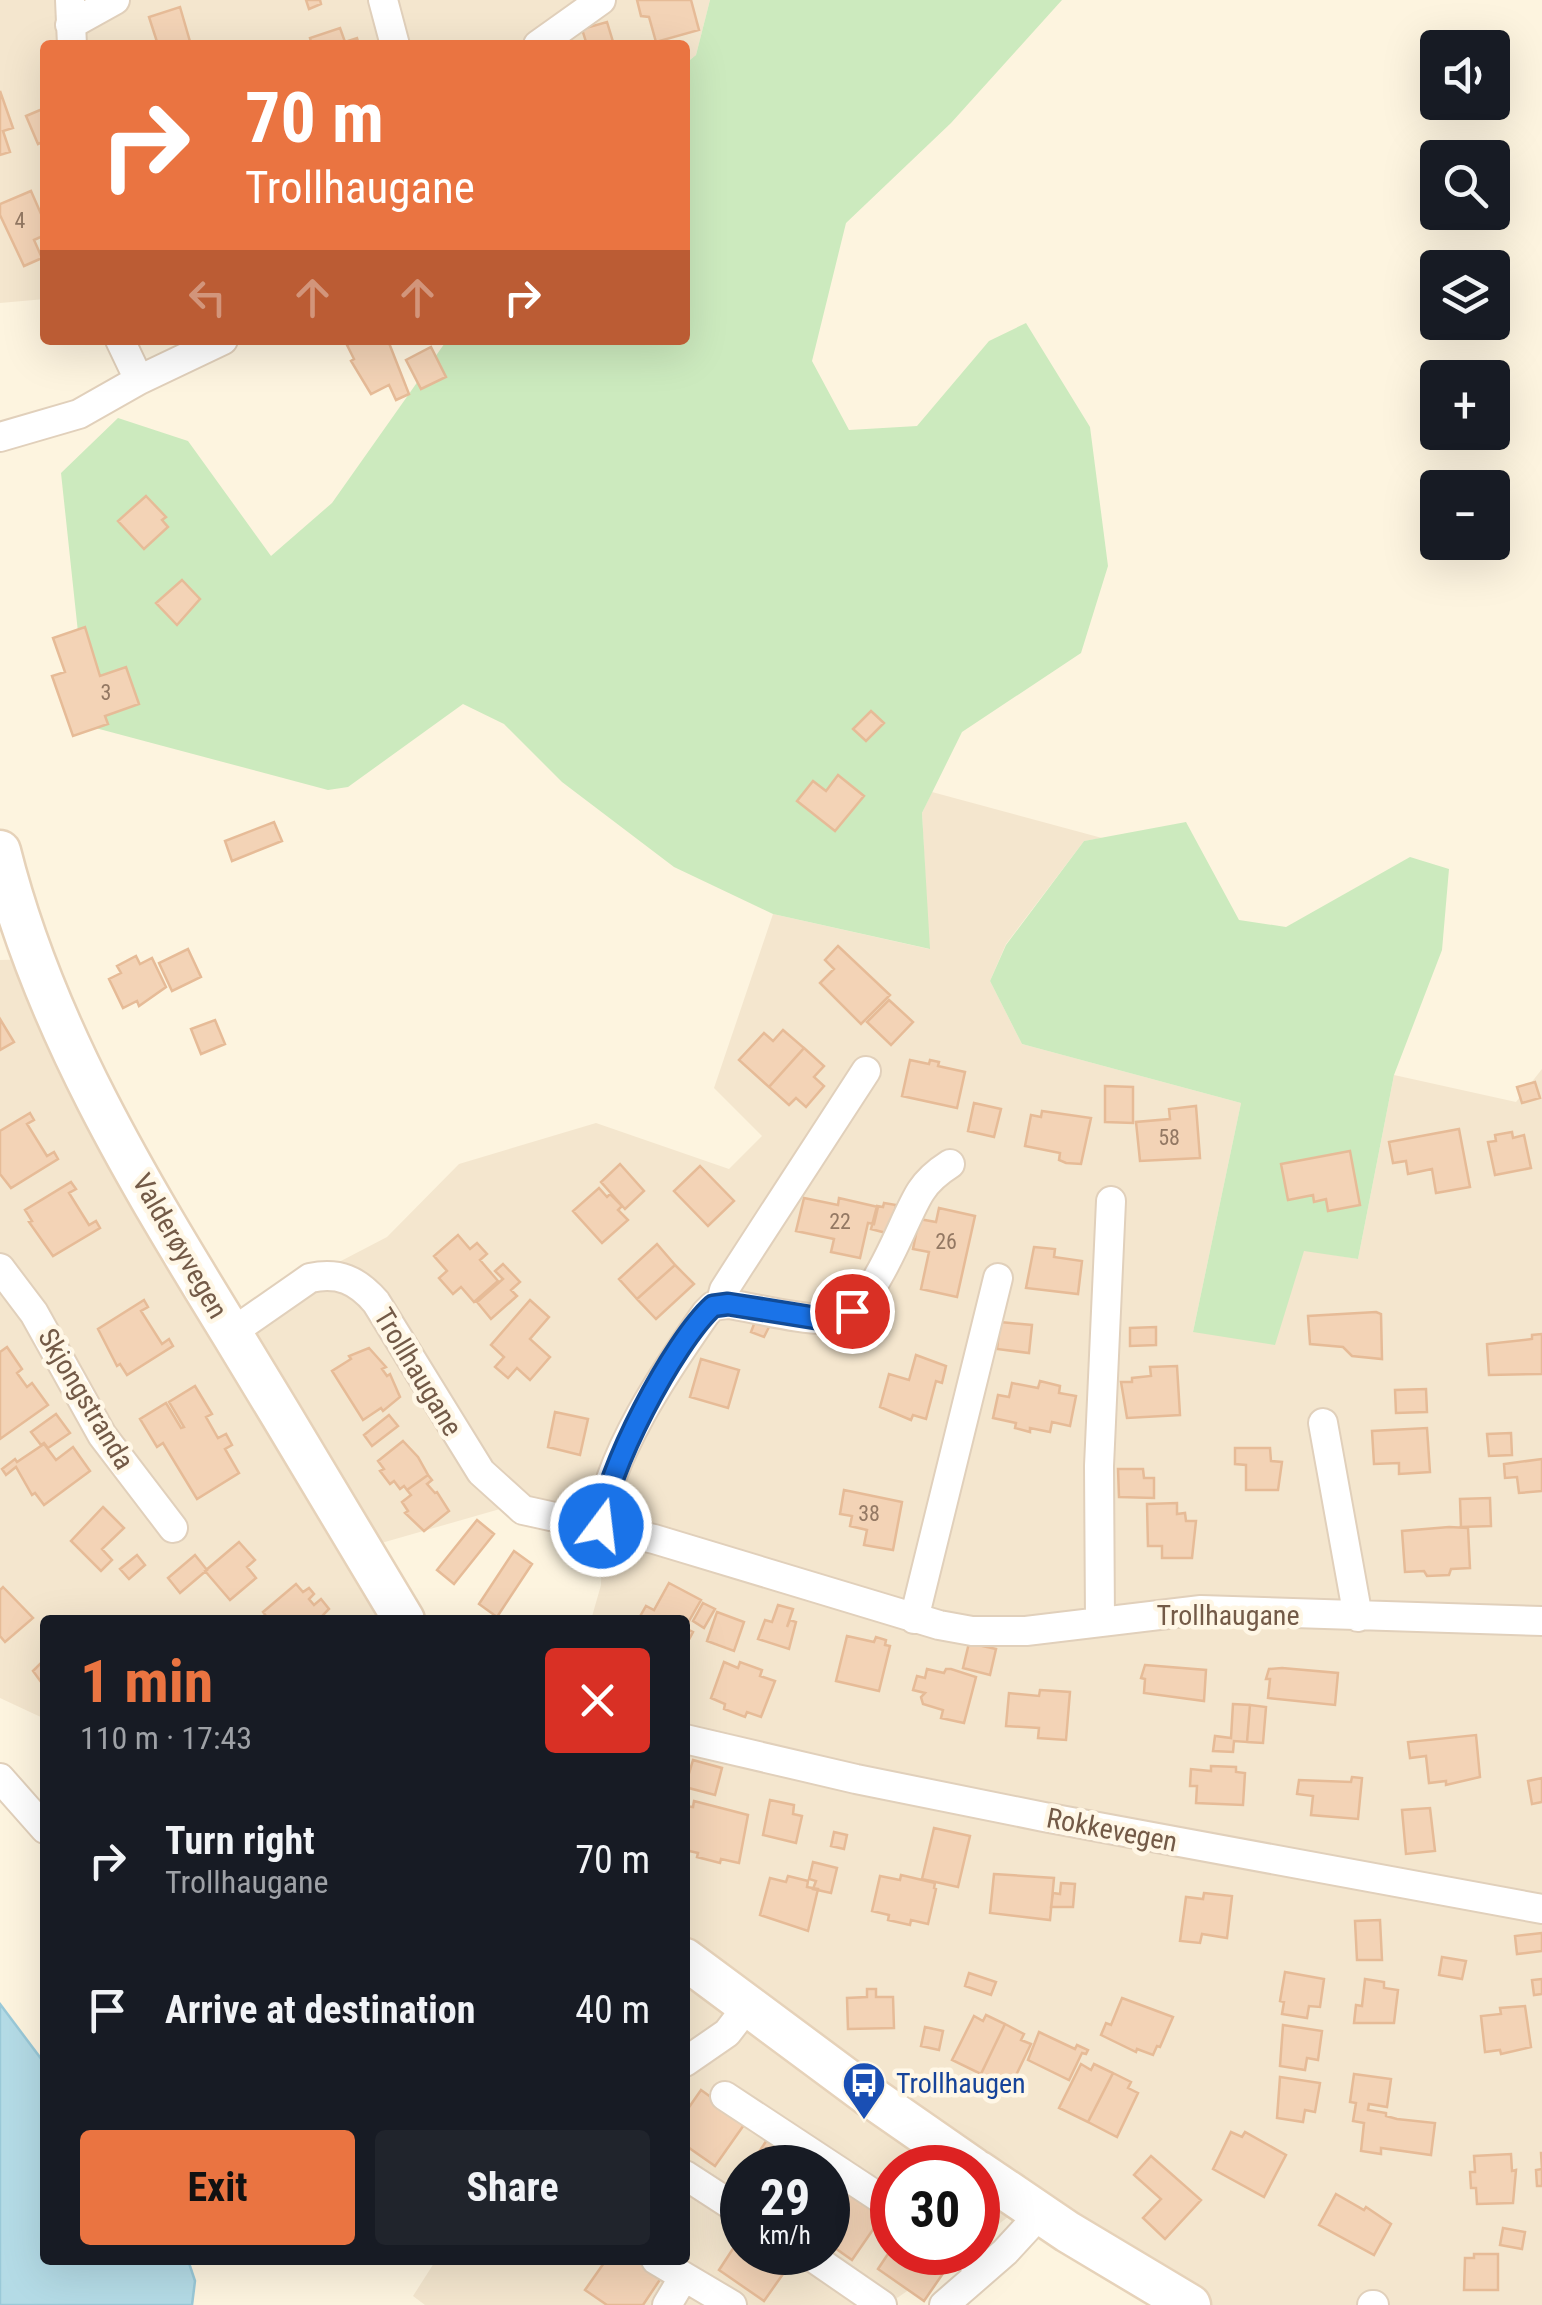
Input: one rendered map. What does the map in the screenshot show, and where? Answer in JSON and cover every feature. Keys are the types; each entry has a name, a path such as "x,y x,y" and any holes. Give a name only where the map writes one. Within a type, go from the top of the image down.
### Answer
{"main road":[{"name":"Valderøyvegen","path":"0,850 30,952 82,1075 164,1223 401,1615"},
{"path":"690,1964 941,2145"},
{"path":"1000,2186 1190,2305"}],"street":[{"path":"71,23 114,0"},
{"path":"384,0 395,40"},
{"path":"545,40 601,0"},
{"path":"122,345 139,380"},
{"path":"0,437 79,414 213,345"},
{"path":"720,1305 732,1277 866,1071"},
{"path":"601,1526 608,1492 650,1400 706,1313 720,1305 828,1320 845,1315 858,1304 888,1260 920,1192 950,1164"},
{"path":"1100,1622 1099,1466 1111,1201"},
{"name":"Skjongstranda","path":"0,1268 34,1313 102,1435 173,1528"},
{"name":"Trollhaugane","path":"231,1333 310,1278 325,1275 353,1281 376,1302 466,1450 498,1491 524,1510 601,1526 914,1618 1000,1632 1201,1610 1542,1621"},
{"path":"914,1618 998,1278"},
{"path":"1324,1422 1358,1617"},
{"name":"Rokkevegen","path":"690,1741 1044,1817 1542,1910"},
{"path":"0,1778 40,1823"},
{"path":"690,2059 727,2033 747,2007"},
{"path":"725,2096 870,2192"},
{"path":"690,2178 720,2198"},
{"path":"1000,2254 1006,2252 1040,2214"},
{"path":"664,2265 732,2305"},
{"path":"838,2275 882,2305"},
{"path":"944,2305 963,2275"},
{"path":"667,2305 684,2278"}],"shaded area":[{"path":"0,0 710,0 696,55 690,60 690,40 40,40 40,299 0,303"},
{"path":"932,792 1102,838 1084,841 1006,944 990,981 1022,1044 1241,1103 1193,1332 1304,1250 1358,1259 1394,1075 1516,1102 1542,1069 1542,2305 1193,2305 1017,2210 1000,2223 1000,2145 870,2145 870,2275 930,2275 887,2305 425,2305 413,2296 433,2265 690,2265 690,1615 592,1615 601,1585 603,1520 507,1507 350,1552 393,1615 40,1615 40,1717 0,1698 0,960 34,959 222,1323 387,1237 459,1164 596,1123 729,1169 762,1136 714,1088 773,914 929,949 922,813"}],"green space":[{"path":"710,0 1062,0 951,123 846,223 812,361 849,430 917,426 989,341 1026,323 1090,427 1108,566 1081,653 962,732 922,813 930,949 773,914 674,867 562,782 504,724 463,704 348,787 328,790 88,726 61,473 118,418 188,441 271,556 332,503 443,345 690,345 690,60 696,55"},
{"path":"1186,822 1239,920 1286,927 1410,857 1449,869 1442,950 1394,1075 1358,1259 1304,1251 1275,1345 1193,1332 1241,1103 1022,1044 990,981 1006,945 1084,841"}],"water":[{"path":"0,2004 40,2057 40,2265 190,2265 195,2281 192,2305 0,2305"}],"building":[{"path":"306,0 320,0 321,4 309,9"},
{"path":"637,0 691,0 699,30 655,40 649,17 641,16"},
{"path":"180,7 190,40 156,40 149,17"},
{"path":"607,22 612,40 585,40 582,29"},
{"path":"340,28 344,40 311,40"},
{"path":"0,91 13,128 3,131 10,152 0,155"},
{"path":"40,110 40,143 38,144 26,116"},
{"path":"31,191 40,212 40,237 34,240 40,259 24,266 0,215 0,204"},
{"path":"347,345 390,345 409,394 396,400 389,385 371,394 351,361 354,359"},
{"path":"431,347 446,377 421,389 406,360"},
{"path":"146,496 166,517 162,520 168,527 144,549 118,521"},
{"path":"182,580 200,599 177,625 156,603"},
{"path":"85,627 100,676 126,667 139,704 105,716 108,724 73,736 52,676 65,672 53,638"},
{"path":"871,711 884,723 866,741 853,729"},
{"path":"838,775 864,796 835,831 797,801 813,781 826,791"},
{"path":"274,822 282,841 232,861 225,841"},
{"path":"838,946 890,995 861,1024 820,983 834,969 825,960"},
{"path":"188,949 201,977 172,991 159,963"},
{"path":"136,956 140,964 152,958 166,987 139,1006 137,1001 123,1008 109,979 121,973 117,966"},
{"path":"889,1000 913,1022 891,1045 867,1022"},
{"path":"0,1019 14,1042 0,1050"},
{"path":"215,1020 225,1044 201,1054 191,1029"},
{"path":"783,1030 804,1048 769,1087 739,1060 764,1033 773,1041"},
{"path":"804,1048 824,1066 814,1077 824,1086 806,1107 796,1098 789,1105 769,1087"},
{"path":"910,1060 929,1064 930,1060 939,1062 938,1066 965,1072 957,1108 902,1096"},
{"path":"1535,1082 1540,1098 1522,1103 1517,1087"},
{"path":"1105,1086 1133,1087 1133,1123 1105,1122"},
{"path":"974,1103 1001,1109 994,1137 968,1131"},
{"path":"1196,1106 1200,1158 1140,1161 1136,1122 1170,1119 1169,1109"},
{"path":"1042,1111 1091,1118 1081,1164 1059,1160 1060,1153 1025,1146 1031,1115 1041,1117"},
{"path":"30,1113 34,1120 27,1124 47,1156 54,1152 58,1159 11,1188 0,1174 0,1131"},
{"path":"1459,1129 1470,1187 1436,1193 1432,1169 1408,1174 1406,1161 1393,1163 1389,1142"},
{"path":"1512,1132 1513,1138 1524,1135 1531,1168 1495,1175 1488,1142 1496,1141 1495,1135"},
{"path":"1350,1151 1360,1205 1328,1211 1326,1199 1314,1202 1313,1195 1288,1200 1281,1164"},
{"path":"620,1164 644,1191 625,1209 601,1182"},
{"path":"700,1166 734,1201 708,1226 674,1191"},
{"path":"71,1182 76,1189 69,1193 89,1225 96,1221 100,1228 53,1256 25,1210"},
{"path":"599,1188 622,1206 618,1210 628,1220 602,1243 573,1211"},
{"path":"804,1198 838,1205 839,1198 878,1207 874,1224 868,1223 860,1258 831,1252 834,1239 796,1231"},
{"path":"884,1203 896,1205 890,1234 871,1229 877,1206 883,1207"},
{"path":"939,1208 975,1216 957,1297 921,1289 929,1252 913,1249 919,1219 936,1222"},
{"path":"458,1235 470,1249 477,1243 487,1254 480,1260 498,1281 474,1302 461,1287 453,1294 439,1278 447,1271 434,1256"},
{"path":"657,1244 675,1265 637,1299 619,1279"},
{"path":"1034,1247 1055,1249 1054,1257 1082,1261 1078,1294 1026,1288"},
{"path":"503,1264 520,1282 511,1290 517,1296 491,1319 477,1302 503,1279 495,1271"},
{"path":"675,1265 694,1284 656,1319 637,1299"},
{"path":"144,1300 148,1307 141,1311 162,1344 169,1339 173,1346 127,1375 120,1364 117,1366 98,1329"},
{"path":"530,1300 549,1317 530,1339 550,1357 530,1380 517,1368 508,1378 495,1367 504,1357 491,1345"},
{"path":"1381,1314 1382,1359 1352,1356 1343,1347 1310,1344 1308,1316"},
{"path":"756,1319 770,1325 764,1337 751,1332"},
{"path":"1000,1322 1032,1325 1029,1353 997,1349"},
{"path":"1156,1327 1156,1345 1130,1346 1130,1328"},
{"path":"1542,1334 1542,1374 1489,1375 1487,1344 1532,1339 1532,1335"},
{"path":"7,1347 22,1369 17,1373 27,1387 32,1383 48,1405 0,1439 0,1352"},
{"path":"369,1348 386,1367 382,1369 387,1376 390,1374 400,1397 363,1420 332,1371 351,1359 349,1356"},
{"path":"916,1355 946,1366 942,1383 936,1381 926,1419 913,1415 911,1420 880,1407 889,1374 909,1380"},
{"path":"701,1359 739,1370 728,1408 690,1397"},
{"path":"1177,1366 1180,1415 1127,1418 1121,1382 1151,1376 1150,1367"},
{"path":"1040,1381 1060,1386 1059,1393 1076,1396 1070,1426 1052,1422 1050,1432 1030,1428 1030,1432 1015,1428 1016,1423 993,1418 998,1395 1009,1397 1012,1383 1038,1388"},
{"path":"195,1386 212,1414 206,1417 218,1438 226,1434 232,1445 225,1449 239,1473 197,1499 163,1443 157,1447 140,1419 166,1403 184,1427 169,1402"},
{"path":"1426,1389 1427,1412 1396,1413 1395,1390"},
{"path":"555,1412 588,1419 580,1455 548,1447"},
{"path":"56,1414 70,1433 48,1448 31,1432"},
{"path":"389,1415 398,1426 372,1446 364,1435"},
{"path":"1427,1428 1430,1472 1399,1474 1399,1463 1374,1464 1372,1431"},
{"path":"1511,1433 1512,1455 1489,1456 1487,1434"},
{"path":"403,1441 428,1475 407,1490 404,1486 400,1489 394,1481 390,1484 378,1461"},
{"path":"44,1444 56,1460 73,1447 90,1471 44,1505 35,1493 32,1495 16,1467 6,1475 2,1469"},
{"path":"1235,1448 1270,1448 1271,1461 1282,1462 1278,1490 1246,1490 1246,1465 1235,1464"},
{"path":"1542,1459 1542,1491 1519,1493 1517,1477 1505,1478 1504,1464"},
{"path":"1118,1469 1143,1469 1144,1478 1154,1478 1154,1498 1119,1497"},
{"path":"428,1475 432,1480 427,1484 449,1511 424,1531 405,1513 408,1511 402,1502 411,1495 407,1490"},
{"path":"844,1490 902,1502 893,1550 864,1545 867,1530 850,1526 852,1516 840,1514"},
{"path":"1490,1498 1491,1526 1461,1527 1460,1499"},
{"path":"1177,1503 1177,1514 1185,1513 1186,1521 1196,1521 1192,1558 1162,1558 1162,1546 1148,1546 1147,1504"},
{"path":"103,1507 124,1528 102,1549 112,1560 101,1571 71,1541"},
{"path":"477,1520 494,1534 454,1584 437,1570"},
{"path":"1468,1528 1470,1568 1451,1569 1449,1575 1405,1572 1402,1531"},
{"path":"239,1542 255,1560 247,1567 256,1578 230,1600 205,1571"},
{"path":"514,1551 532,1564 498,1615 479,1604"},
{"path":"137,1555 145,1565 129,1579 120,1569"},
{"path":"195,1555 207,1570 180,1593 168,1578"},
{"path":"669,1583 701,1600 690,1619 690,1615 641,1615 646,1606 654,1610"},
{"path":"296,1584 303,1592 309,1588 314,1594 309,1599 314,1605 321,1599 329,1609 323,1615 263,1612"},
{"path":"3,1587 33,1618 5,1642 0,1636"},
{"path":"703,1603 715,1609 704,1628 693,1621"},
{"path":"778,1605 793,1609 787,1627 790,1620 796,1622 789,1649 758,1639 765,1620 772,1622"},
{"path":"717,1612 744,1622 734,1651 707,1641"},
{"path":"847,1636 874,1642 876,1637 890,1646 879,1691 836,1681"},
{"path":"969,1643 996,1649 990,1675 963,1668"},
{"path":"724,1662 738,1668 740,1662 762,1670 760,1676 775,1681 761,1717 747,1712 745,1717 724,1709 725,1704 711,1698"},
{"path":"1145,1665 1206,1670 1204,1701 1144,1693 1145,1679 1141,1678"},
{"path":"927,1669 944,1673 951,1669 976,1677 964,1723 941,1718 943,1710 923,1704 921,1697 925,1693 913,1690 917,1676 925,1678"},
{"path":"1269,1669 1338,1673 1335,1705 1268,1698"},
{"path":"1040,1690 1070,1692 1066,1740 1038,1738 1039,1728 1006,1726 1009,1693 1039,1696"},
{"path":"1233,1704 1250,1705 1247,1742 1234,1741 1233,1752 1213,1751 1215,1736 1231,1738"},
{"path":"1250,1705 1266,1707 1263,1743 1247,1742"},
{"path":"1476,1735 1480,1777 1446,1785 1446,1781 1429,1783 1426,1756 1410,1758 1408,1742"},
{"path":"693,1760 722,1768 715,1795 690,1788"},
{"path":"1211,1766 1236,1767 1236,1772 1245,1773 1243,1805 1196,1803 1197,1786 1190,1786 1191,1769 1211,1771"},
{"path":"1352,1777 1362,1778 1358,1819 1311,1815 1313,1796 1297,1794 1299,1780 1351,1782"},
{"path":"1542,1778 1542,1802 1532,1804 1528,1781"},
{"path":"770,1800 794,1805 793,1814 802,1816 796,1843 763,1835"},
{"path":"694,1801 748,1815 739,1863 721,1859 720,1863 690,1851 690,1807"},
{"path":"1430,1808 1435,1851 1406,1854 1402,1810"},
{"path":"934,1828 970,1836 958,1887 922,1879"},
{"path":"834,1832 847,1835 844,1849 831,1846"},
{"path":"813,1862 837,1868 831,1893 813,1889 816,1881 809,1879"},
{"path":"994,1874 1054,1878 1050,1920 990,1913"},
{"path":"901,1875 935,1883 928,1924 888,1920 889,1915 872,1911 880,1876 900,1880"},
{"path":"788,1876 808,1881 807,1887 818,1889 808,1931 760,1915 770,1878 786,1882"},
{"path":"1061,1883 1075,1884 1073,1907 1051,1907 1053,1893 1060,1894"},
{"path":"1204,1893 1232,1896 1227,1938 1202,1934 1200,1943 1180,1941 1186,1897 1203,1899"},
{"path":"1380,1920 1382,1960 1357,1960 1355,1921"},
{"path":"1542,1933 1542,1951 1517,1954 1515,1936"},
{"path":"1442,1957 1466,1961 1462,1979 1439,1975"},
{"path":"1285,1972 1324,1979 1320,2007 1309,2006 1307,2018 1282,2014"},
{"path":"969,1973 996,1982 991,1995 965,1986"},
{"path":"1365,1979 1384,1982 1384,1988 1398,1990 1394,2023 1354,2023 1356,2005 1362,2006"},
{"path":"1542,1979 1542,1994 1534,1995 1532,1980"},
{"path":"867,1989 876,1989 876,1997 893,1997 894,2028 848,2029 847,1998 867,1997"},
{"path":"1122,1998 1173,2017 1153,2055 1137,2049 1136,2052 1101,2035 1106,2023 1111,2025"},
{"path":"1525,2006 1531,2047 1501,2054 1500,2050 1485,2052 1481,2016 1501,2014 1500,2008"},
{"path":"986,2015 1005,2024 981,2074 952,2060 974,2016 983,2021"},
{"path":"1005,2024 1024,2034 1021,2040 1031,2044 1010,2088 981,2074"},
{"path":"1283,2025 1322,2031 1318,2060 1307,2058 1305,2070 1280,2066"},
{"path":"925,2027 943,2031 939,2050 921,2046"},
{"path":"1039,2032 1075,2049 1077,2045 1088,2050 1082,2053 1069,2080 1028,2060"},
{"path":"1081,2064 1091,2070 1094,2064 1113,2073 1088,2122 1059,2108"},
{"path":"1113,2073 1131,2082 1128,2088 1138,2093 1117,2137 1088,2122"},
{"path":"1354,2074 1391,2079 1387,2107 1369,2104 1368,2110 1397,2119 1435,2123 1431,2155 1381,2148 1381,2154 1361,2151 1364,2123 1353,2121 1356,2103 1350,2102"},
{"path":"1280,2077 1320,2083 1315,2112 1305,2110 1303,2122 1277,2118"},
{"path":"701,2090 746,2122 730,2145 720,2145 720,2159 715,2166 690,2148 690,2106"},
{"path":"1231,2132 1242,2137 1245,2132 1286,2155 1264,2197 1213,2169"},
{"path":"769,2137 781,2145 764,2145"},
{"path":"1511,2154 1512,2171 1516,2170 1513,2203 1477,2204 1470,2172 1475,2172 1474,2156"},
{"path":"1151,2156 1201,2200 1165,2239 1143,2218 1161,2199 1134,2175"},
{"path":"1542,2169 1542,2186 1537,2186 1536,2170"},
{"path":"850,2193 870,2206 870,2234 852,2260"},
{"path":"1336,2194 1391,2224 1374,2255 1319,2225"},
{"path":"1503,2228 1525,2232 1522,2249 1500,2245"},
{"path":"1474,2254 1498,2254 1498,2290 1464,2290 1465,2258 1474,2258"},
{"path":"602,2265 648,2265 663,2275 643,2305 607,2305 585,2290"},
{"path":"726,2275 782,2275 764,2301"},
{"path":"887,2275 942,2275 924,2301"}],"place":[{"name":"Trollhaugen","path":"864,2121"}],"route":[{"path":"601,1526 620,1460 650,1400 666,1370 713,1306 728,1304 828,1320 852,1311"}]}
